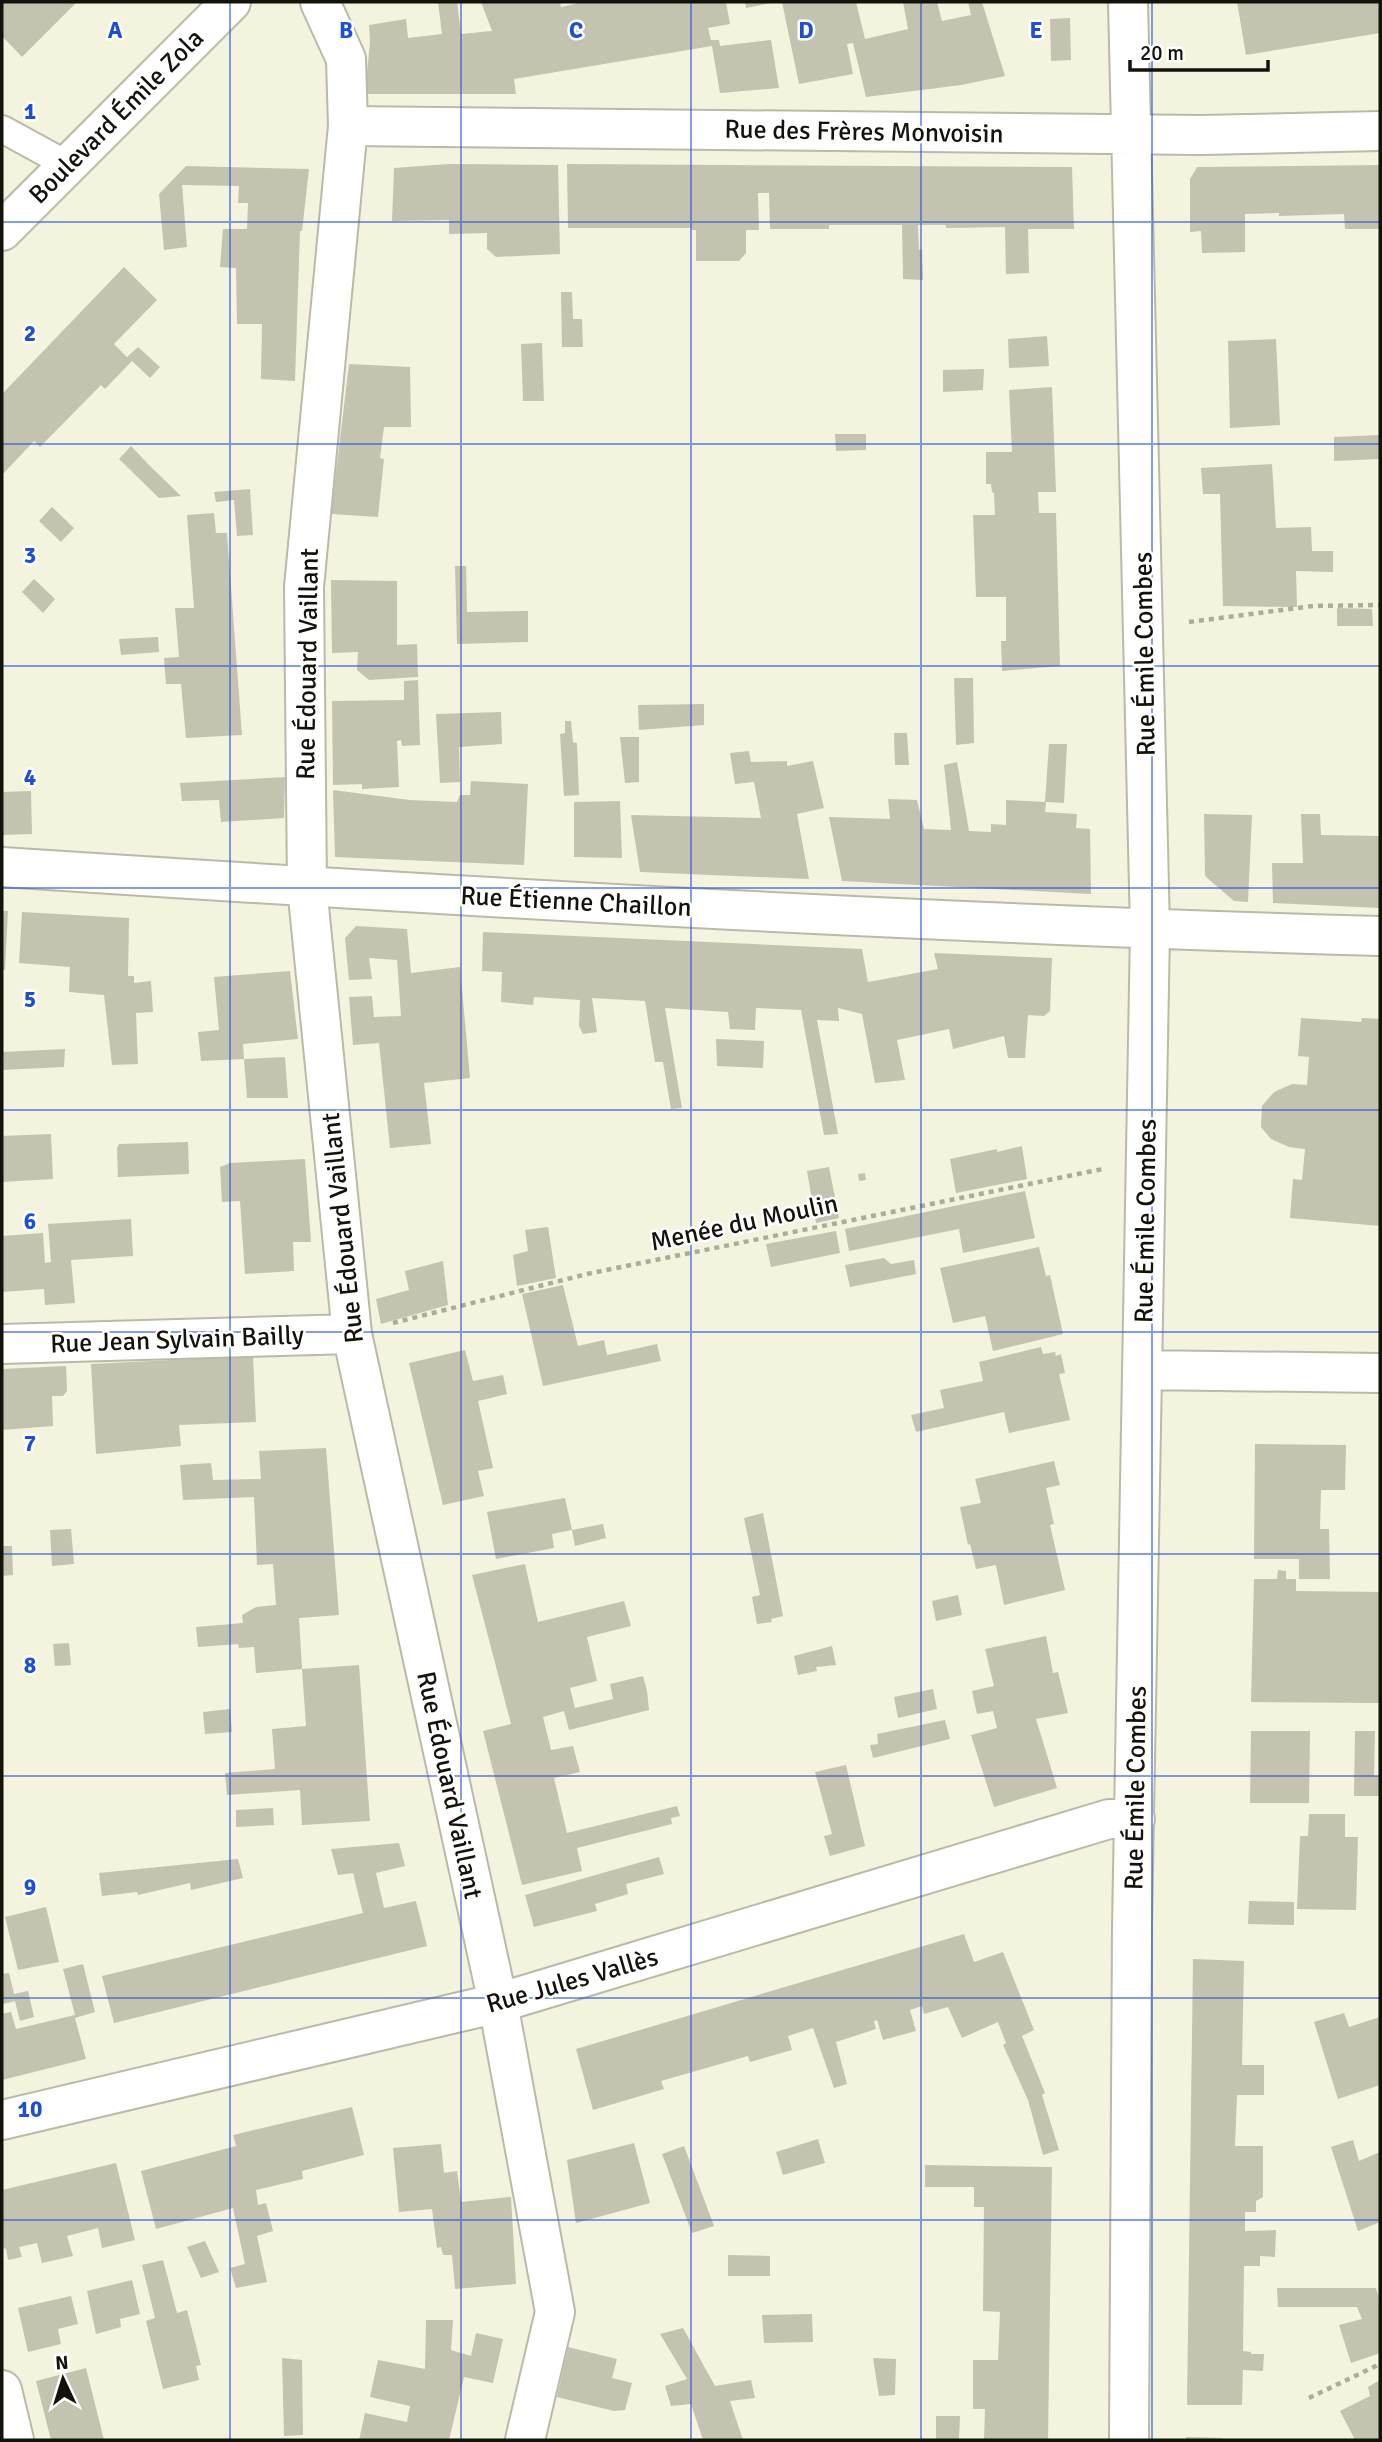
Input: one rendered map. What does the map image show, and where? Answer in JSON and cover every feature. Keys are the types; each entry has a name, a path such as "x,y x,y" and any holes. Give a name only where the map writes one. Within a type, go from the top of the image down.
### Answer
{"street":[{"name":"Boulevard Émile Zola","path":"2,231 230,2"},
{"name":"Rue Édouard Vaillant","path":"320,2 346,60 348,126 304,587 307,887 352,1334 498,2003 555,2312 525,2440"},
{"name":"Rue Émile Combes","path":"1128,2 1150,930 1132,1927 1129,2440"},
{"name":"Rue des Frères Monvoisin","path":"348,126 1201,135 1380,131"},
{"name":"Rue Étienne Chaillon","path":"2,867 307,887 1150,930 1380,936"},
{"name":"Rue Jean Sylvain Bailly","path":"2,1344 352,1334"},
{"path":"1142,1370 1380,1373"},
{"name":"Rue Jules Vallès","path":"2,2120 498,2003 1109,1819 1135,1819"},
{"path":"2,2390 14,2440"}],"lane":[{"path":"2,129 68,165"}],"path":[{"path":"1189,622 1313,606 1380,606"},
{"name":"Menée du Moulin","path":"352,1334 587,1274 1146,1160"},
{"path":"1309,2398 1380,2364"}],"building":[{"path":"2,2 77,2 22,57 2,36"},
{"path":"438,2 457,2 461,34 492,31 481,2 560,2 561,7 583,2 726,2 730,24 708,28 711,40 719,40 720,46 771,40 779,88 720,93 712,46 514,79 516,94 365,94 369,25 406,19 408,38 442,34"},
{"path":"745,2 771,2 771,3 746,8"},
{"path":"782,2 856,2 865,39 908,29 903,2 937,2 942,21 971,15 968,2 982,2 1005,76 961,85 866,97 853,43 847,44 853,74 799,84"},
{"path":"1237,2 1380,2 1380,33 1246,55"},
{"path":"1070,18 1071,60 1051,61 1050,19"},
{"path":"449,164 558,165 560,254 496,257 487,249 487,233 449,234 449,220 392,221 394,168"},
{"path":"567,164 1072,167 1074,229 1028,229 1029,273 1006,274 1005,227 946,228 946,225 918,225 923,280 903,279 902,225 829,225 829,229 770,229 769,193 758,193 759,230 746,230 746,253 739,261 696,261 696,230 691,228 568,228"},
{"path":"1380,165 1380,229 1345,229 1344,214 1245,214 1245,252 1202,253 1201,231 1190,232 1190,179 1197,167"},
{"path":"186,166 309,169 300,231 295,381 261,379 262,324 237,324 236,268 220,267 223,229 247,229 248,203 238,203 239,186 182,185 187,247 164,250 159,194"},
{"path":"124,267 157,300 114,344 127,357 138,347 160,367 150,378 132,361 105,389 101,385 40,447 34,441 2,475 2,394"},
{"path":"561,292 572,292 573,319 582,319 583,347 562,347"},
{"path":"1047,336 1049,366 1009,368 1008,339"},
{"path":"1276,339 1280,425 1230,428 1228,341"},
{"path":"542,343 544,401 523,401 521,344"},
{"path":"349,364 410,367 411,427 384,427 380,458 384,459 378,517 331,514"},
{"path":"984,369 983,390 943,392 943,370"},
{"path":"1052,387 1056,492 1038,492 1039,513 1056,513 1060,666 1002,671 1001,641 1006,641 1006,597 976,597 973,515 995,515 994,493 991,484 986,484 986,452 1012,452 1009,390"},
{"path":"835,434 866,434 866,450 836,451"},
{"path":"1380,435 1380,459 1334,461 1334,437"},
{"path":"131,446 181,496 159,498 119,459"},
{"path":"1272,464 1276,528 1311,527 1312,551 1333,551 1333,572 1296,571 1297,607 1223,606 1220,494 1203,494 1201,468"},
{"path":"250,489 253,535 237,536 234,500 216,502 214,492"},
{"path":"52,507 74,528 61,542 39,521"},
{"path":"214,513 216,533 227,533 242,735 186,738 181,684 166,684 164,658 179,657 175,608 194,608 187,515"},
{"path":"455,566 466,566 467,612 528,611 528,642 457,644"},
{"path":"34,579 55,599 43,613 22,592"},
{"path":"331,580 397,581 397,645 417,644 418,677 369,680 357,670 358,652 332,653"},
{"path":"1337,608 1372,609 1373,626 1337,626"},
{"path":"158,637 159,652 121,655 119,639"},
{"path":"954,678 973,678 974,743 956,745"},
{"path":"418,680 420,745 402,746 401,740 397,741 399,787 362,789 362,784 333,785 332,701 404,700 404,681"},
{"path":"704,704 704,725 639,730 638,705"},
{"path":"501,712 502,744 459,747 460,782 440,783 436,714"},
{"path":"565,721 571,721 573,742 577,743 579,795 564,796 560,734 565,733"},
{"path":"894,733 907,733 909,765 895,765"},
{"path":"620,737 639,737 639,782 625,783"},
{"path":"1049,744 1067,744 1064,803 1046,802 1045,812 1077,814 1076,828 1090,829 1091,894 842,881 829,817 890,819 888,799 917,800 924,829 951,830 944,765 957,762 969,831 991,832 991,824 1006,825 1006,800 1045,802"},
{"path":"749,751 751,762 787,761 787,766 813,761 824,808 797,814 809,879 640,872 631,815 761,818 754,782 735,784 730,753"},
{"path":"285,777 284,818 221,822 219,800 182,801 180,783"},
{"path":"471,781 528,784 524,865 335,857 333,790 409,800 457,802 460,795 470,795"},
{"path":"31,791 32,834 2,835 2,792"},
{"path":"620,801 622,858 574,857 574,802"},
{"path":"1204,814 1252,815 1248,902 1234,901 1205,876"},
{"path":"1301,814 1320,814 1321,835 1380,836 1380,908 1273,903 1272,863 1303,863"},
{"path":"2,911 8,911 5,970 2,969"},
{"path":"22,912 129,918 128,976 134,976 134,983 151,981 153,1012 136,1013 138,1064 112,1065 104,995 69,992 70,967 19,963"},
{"path":"356,926 407,929 411,973 460,967 470,1078 424,1083 431,1144 390,1148 379,1043 353,1045 349,997 372,996 374,1017 401,1016 397,960 369,958 372,979 349,980 345,938"},
{"path":"483,932 862,949 868,982 938,969 934,953 1052,958 1050,1011 1044,1016 1028,1015 1025,1058 1008,1058 1004,1036 953,1049 949,1029 897,1040 905,1080 875,1083 862,1014 838,1008 839,1021 817,1020 838,1134 824,1135 801,1010 756,1008 755,1030 730,1029 728,1012 665,1008 682,1108 671,1109 663,1062 655,1062 645,1001 592,998 597,1032 583,1034 579,1026 580,1000 534,997 533,1005 501,1002 502,972 482,971"},
{"path":"290,971 298,1039 243,1044 244,1059 201,1061 198,1032 219,1030 214,977"},
{"path":"1301,1018 1361,1022 1362,1018 1380,1019 1380,1226 1290,1218 1293,1179 1302,1180 1305,1149 1289,1147 1271,1139 1261,1127 1262,1106 1274,1092 1292,1084 1307,1085 1309,1057 1298,1056"},
{"path":"716,1039 764,1041 763,1068 717,1066"},
{"path":"65,1049 64,1067 2,1070 2,1052"},
{"path":"285,1057 288,1098 247,1098 244,1059"},
{"path":"51,1134 53,1179 2,1182 2,1136"},
{"path":"188,1142 189,1174 118,1177 119,1144"},
{"path":"1022,1146 1027,1179 956,1193 950,1159"},
{"path":"305,1159 311,1242 293,1242 294,1271 245,1274 240,1201 222,1202 220,1167 230,1163"},
{"path":"829,1167 839,1218 816,1223 807,1171"},
{"path":"865,1173 866,1180 859,1181 858,1174"},
{"path":"1025,1191 1035,1238 963,1253 959,1229 849,1251 845,1229"},
{"path":"131,1219 133,1256 71,1260 75,1303 45,1305 44,1289 2,1292 2,1236 43,1233 45,1263 51,1262 48,1224"},
{"path":"548,1227 556,1278 517,1286 513,1255 528,1251 525,1230"},
{"path":"836,1231 840,1253 771,1267 766,1244"},
{"path":"1039,1247 1046,1276 1050,1275 1063,1334 993,1351 985,1316 953,1323 940,1268"},
{"path":"884,1258 891,1264 914,1260 916,1274 850,1287 845,1265"},
{"path":"443,1261 448,1305 381,1324 376,1299 409,1290 405,1271"},
{"path":"563,1285 578,1346 604,1340 607,1355 657,1344 661,1361 543,1386 522,1294"},
{"path":"1041,1347 1043,1354 1061,1354 1065,1373 1059,1374 1070,1420 1009,1433 1004,1412 916,1432 911,1415 944,1408 940,1390 983,1381 979,1362"},
{"path":"465,1350 473,1381 503,1375 507,1394 478,1401 493,1468 478,1471 484,1496 443,1505 409,1363"},
{"path":"253,1356 256,1422 179,1425 181,1446 96,1454 91,1364"},
{"path":"66,1366 67,1391 63,1396 52,1396 53,1426 2,1430 2,1369"},
{"path":"1255,1444 1346,1445 1345,1490 1321,1490 1320,1529 1329,1529 1330,1579 1299,1579 1299,1559 1254,1559"},
{"path":"326,1448 339,1615 299,1618 302,1669 256,1673 254,1647 239,1648 238,1644 198,1647 196,1627 243,1623 242,1615 256,1607 276,1605 273,1564 257,1565 254,1497 183,1500 180,1465 211,1463 213,1480 261,1479 259,1451"},
{"path":"1054,1461 1060,1485 1046,1488 1054,1524 1050,1525 1065,1590 1004,1605 996,1565 976,1569 960,1507 981,1503 975,1479"},
{"path":"565,1498 572,1530 552,1534 554,1548 496,1559 487,1512"},
{"path":"763,1513 783,1616 771,1619 772,1622 757,1624 752,1597 760,1595 744,1518"},
{"path":"603,1524 606,1538 575,1546 572,1530"},
{"path":"71,1529 74,1564 52,1566 50,1530"},
{"path":"2,1546 12,1546 13,1575 2,1576"},
{"path":"525,1564 538,1622 624,1601 631,1626 587,1637 597,1681 570,1688 575,1708 613,1699 610,1684 643,1676 647,1691 649,1710 569,1730 564,1711 543,1717 551,1750 573,1746 580,1772 554,1778 567,1833 677,1806 680,1816 671,1818 672,1824 577,1848 582,1871 522,1885 483,1731 511,1724 472,1575"},
{"path":"1278,1570 1286,1571 1286,1579 1296,1579 1296,1591 1380,1592 1380,1703 1251,1702 1254,1579 1277,1579"},
{"path":"958,1595 962,1615 936,1621 932,1601"},
{"path":"1046,1636 1053,1673 1058,1672 1068,1713 1036,1719 1057,1788 994,1807 971,1735 997,1728 993,1711 977,1714 972,1691 994,1686 985,1649"},
{"path":"69,1643 71,1665 55,1666 53,1644"},
{"path":"832,1646 836,1665 816,1667 817,1671 798,1675 794,1656"},
{"path":"359,1665 370,1821 302,1825 300,1790 227,1795 225,1773 275,1769 272,1729 306,1726 302,1669"},
{"path":"933,1689 937,1709 898,1718 894,1697"},
{"path":"230,1709 232,1732 205,1734 203,1712"},
{"path":"945,1720 950,1739 873,1758 870,1745 878,1744 877,1734"},
{"path":"1251,1731 1310,1731 1309,1803 1250,1803"},
{"path":"1355,1731 1375,1731 1374,1776 1380,1776 1380,1796 1354,1796"},
{"path":"846,1765 865,1846 830,1856 824,1836 832,1834 815,1772"},
{"path":"273,1808 274,1825 236,1827 236,1810"},
{"path":"1309,1814 1345,1814 1345,1837 1358,1837 1356,1910 1297,1909 1300,1836 1308,1836"},
{"path":"399,1843 405,1866 376,1873 384,1908 416,1901 427,1946 114,2023 102,1976 363,1913 353,1873 338,1875 331,1849"},
{"path":"659,1857 664,1874 626,1884 628,1894 595,1904 597,1911 534,1927 525,1895"},
{"path":"238,1859 243,1878 191,1890 190,1883 138,1895 137,1892 102,1896 99,1873"},
{"path":"1249,1901 1294,1902 1294,1925 1248,1924"},
{"path":"46,1907 59,1962 18,1970 5,1917"},
{"path":"964,1934 974,1962 1003,1952 1034,2030 1022,2036 1045,2093 1042,2095 1059,2150 1043,2155 1028,2100 1003,2045 1006,2043 998,2022 962,2038 948,2007 924,2014 922,2006 910,2010 916,2031 883,2040 877,2020 874,2021 876,2029 836,2042 847,2084 834,2088 813,2028 788,2036 792,2050 750,2062 748,2056 661,2081 664,2089 593,2110 576,2049"},
{"path":"1193,1959 1244,1961 1242,2065 1264,2065 1264,2095 1237,2095 1235,2146 1263,2146 1263,2197 1256,2201 1256,2212 1245,2212 1245,2231 1276,2230 1275,2257 1260,2256 1260,2266 1244,2266 1243,2351 1264,2354 1263,2371 1243,2370 1242,2405 1187,2405"},
{"path":"83,1964 95,2012 75,2018 86,2059 2,2080 2,2014 11,2012 16,2029 75,2015 63,1969"},
{"path":"9,1973 14,1994 28,1991 34,2017 20,2021 15,2001 3,2004 2,1974"},
{"path":"1344,2013 1349,2027 1380,2017 1380,2085 1338,2099 1314,2022"},
{"path":"352,2107 364,2155 302,2171 303,2179 256,2190 258,2205 266,2203 273,2231 257,2236 267,2282 236,2288 230,2268 245,2264 233,2208 156,2229 141,2171 236,2146 233,2135"},
{"path":"818,2139 825,2163 783,2175 776,2152"},
{"path":"1353,2140 1359,2161 1380,2152 1380,2222 1358,2231 1331,2147"},
{"path":"634,2143 650,2203 576,2223 567,2160"},
{"path":"441,2144 444,2173 457,2171 461,2202 511,2197 516,2284 455,2289 452,2255 443,2255 441,2247 437,2248 432,2209 399,2212 393,2148"},
{"path":"684,2146 714,2226 692,2233 662,2154"},
{"path":"116,2163 135,2240 102,2248 98,2228 67,2236 73,2256 42,2263 37,2243 19,2247 22,2257 8,2260 2,2243 2,2190"},
{"path":"925,2165 1052,2167 1048,2440 984,2440 985,2409 973,2409 973,2360 998,2360 1000,2312 983,2311 984,2207 974,2207 974,2187 925,2187"},
{"path":"205,2241 219,2272 201,2278 187,2247"},
{"path":"728,2255 770,2256 770,2276 728,2276"},
{"path":"163,2260 177,2313 187,2310 201,2365 196,2366 199,2380 163,2389 146,2321 155,2318 142,2265"},
{"path":"132,2280 140,2314 120,2319 121,2327 96,2334 87,2291"},
{"path":"1277,2288 1376,2288 1380,2302 1380,2353 1351,2363 1339,2325 1362,2319 1357,2307 1278,2307"},
{"path":"71,2296 78,2324 58,2329 61,2344 28,2352 18,2308"},
{"path":"812,2314 813,2342 764,2343 762,2315"},
{"path":"426,2320 453,2320 451,2350 471,2356 476,2333 503,2339 493,2383 464,2377 449,2440 359,2440 365,2413 407,2422 410,2406 370,2397 378,2360 425,2369"},
{"path":"683,2328 715,2386 751,2380 755,2398 730,2401 743,2440 703,2440 691,2404 671,2406 665,2386 687,2379 660,2334"},
{"path":"568,2347 617,2359 612,2378 632,2383 625,2410 614,2411 557,2397"},
{"path":"282,2358 302,2360 303,2435 284,2436"},
{"path":"873,2358 896,2359 895,2395 879,2396"},
{"path":"86,2368 104,2440 51,2440 36,2381"},
{"path":"1380,2380 1380,2440 1355,2440 1340,2411 1370,2396 1368,2387"},
{"path":"936,2416 960,2416 959,2440 936,2440"},
{"path":"1186,2437 1222,2438 1222,2440 1186,2440"}]}
